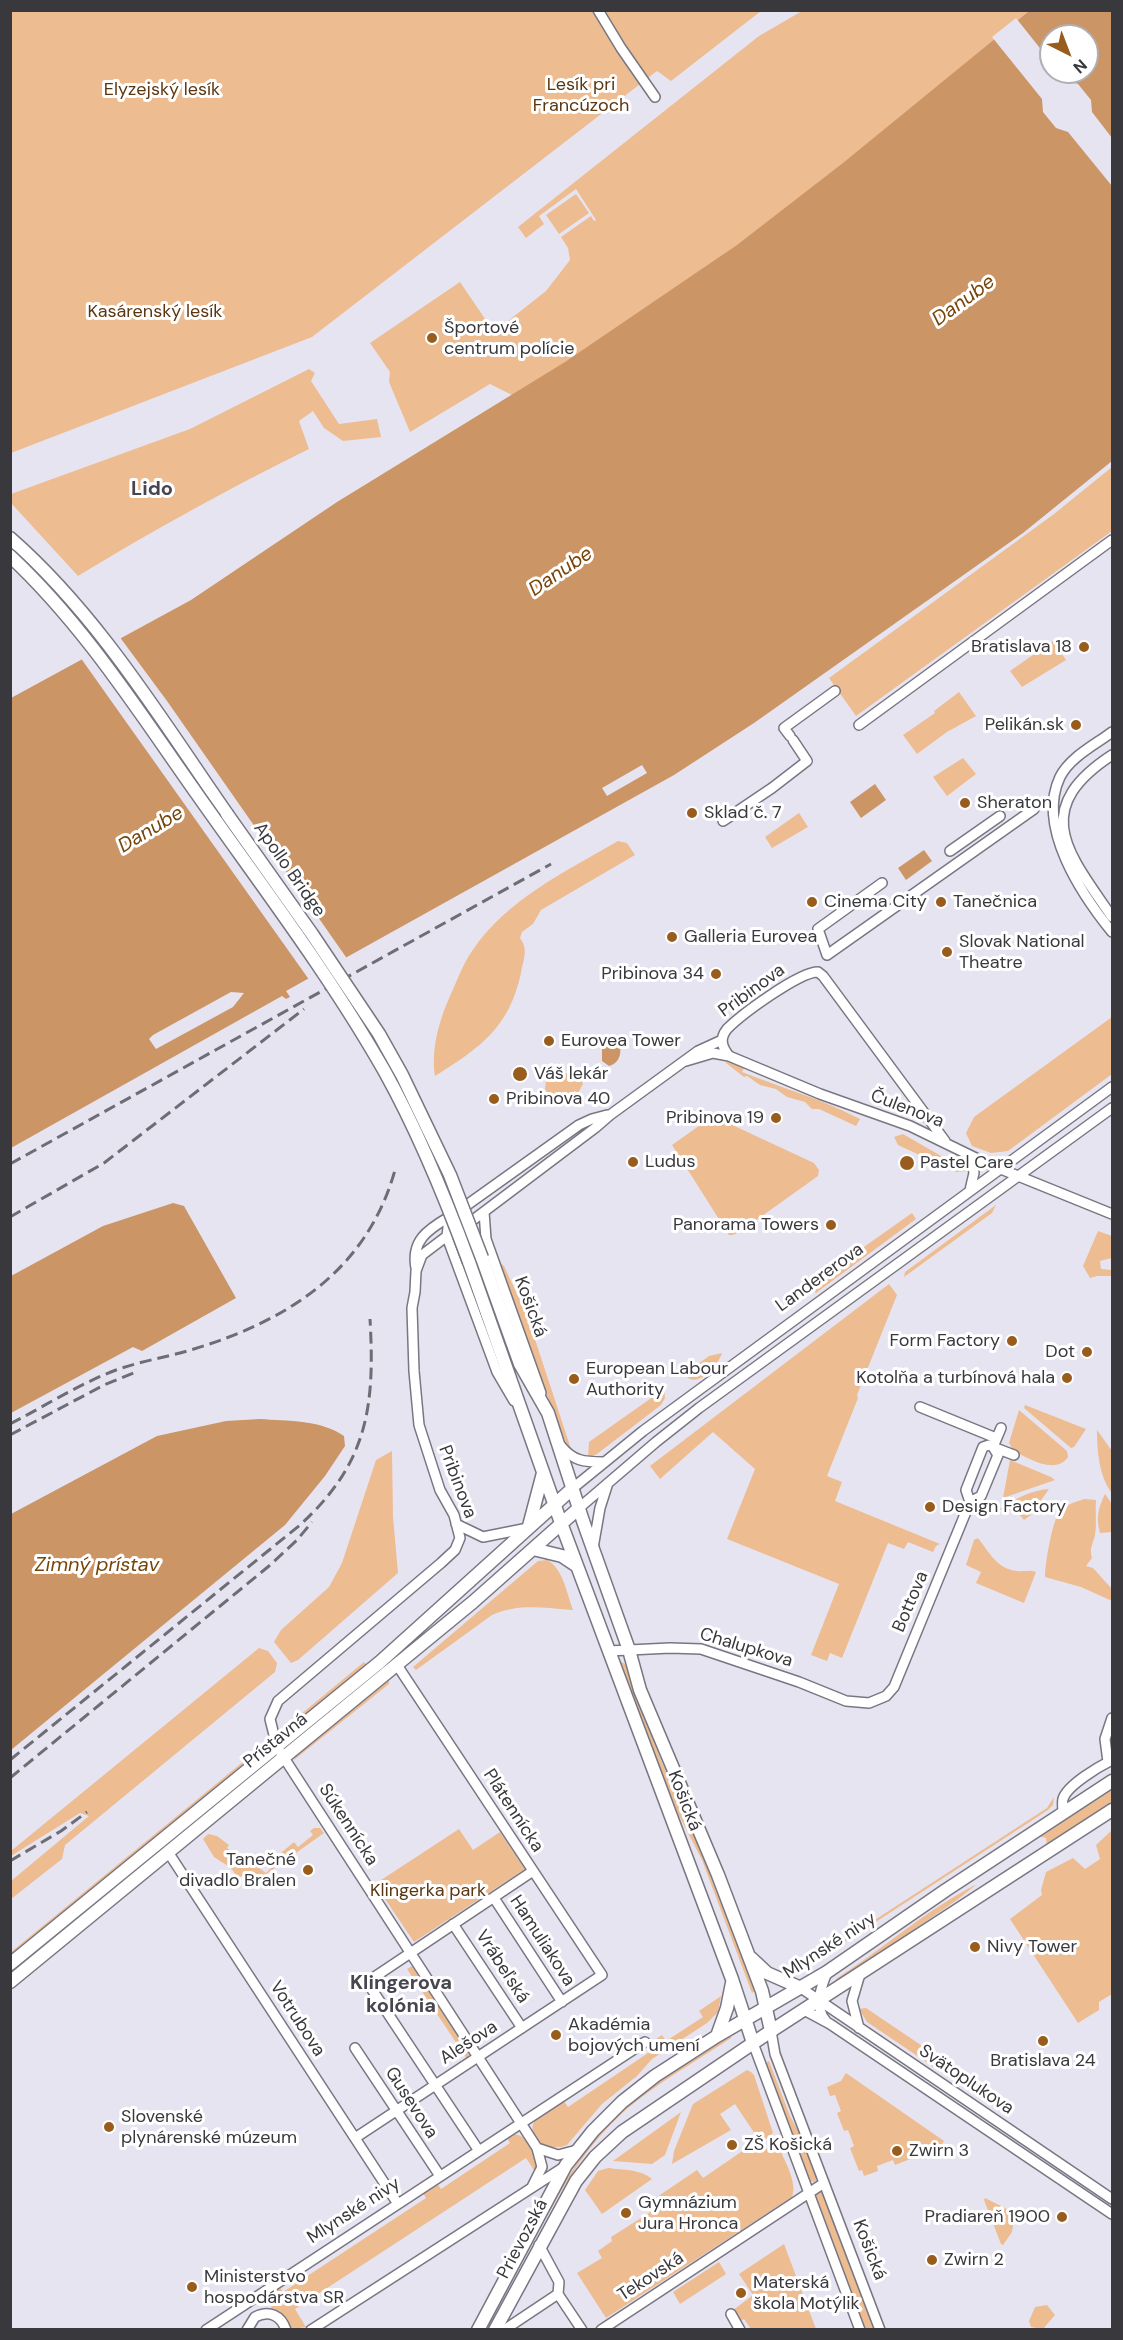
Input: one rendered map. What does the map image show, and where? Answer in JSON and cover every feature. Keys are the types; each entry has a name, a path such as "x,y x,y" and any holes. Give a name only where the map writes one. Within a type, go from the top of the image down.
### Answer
{"main road":[{"name":"Apollo Bridge","path":"10,538 54,580 110,648 362,1007 402,1075 450,1175 482,1258"},
{"name":"Apollo Bridge","path":"10,555 46,591 98,655 300,941 354,1023 384,1071 411,1123 441,1187 470,1262"},
{"name":"Košická","path":"482,1258 520,1364 548,1413 644,1699 718,1875 766,2007 771,2031"},
{"name":"Košická","path":"470,1262 554,1505 747,2018 753,2043"},
{"path":"529,1527 543,1473"},
{"name":"Landererova","path":"554,1505 573,1488"},
{"name":"Prístavná","path":"10,1982 168,1852 554,1505"},
{"name":"Landererova","path":"561,1524 579,1508"},
{"name":"Prístavná","path":"10,1965 280,1752 397,1665 474,1602 561,1524"},
{"path":"532,1549 562,1556 577,1566"},
{"name":"Mlynské nivy","path":"566,2165 593,2131 622,2102 655,2076 717,2036 827,1972 946,1890 1113,1781"},
{"path":"753,2043 1113,1810"},
{"path":"748,1955 767,1973 801,1988"},
{"path":"717,2036 727,2008 732,1979"},
{"name":"Prievozská","path":"495,2330 539,2245 586,2167 622,2132 753,2043"},
{"name":"Prievozská","path":"478,2330 566,2165"}],"street":[{"path":"598,10 655,97"},
{"path":"859,725 1113,540"},
{"path":"723,821 807,761 784,728 835,691"},
{"path":"1113,732 1070,762 1060,776 1055,795 1055,818 1065,858 1096,912 1113,932"},
{"path":"1113,755 1073,789 1065,810 1064,823 1066,842 1076,865 1113,917"},
{"path":"882,883 818,929 827,955 1034,808"},
{"path":"950,851 1000,816"},
{"name":"Pribinova","path":"473,1220 686,1060 704,1047 722,1040 727,1029 758,1005 808,973 818,972 823,976 935,1130 947,1143"},
{"path":"722,1040 723,1048 729,1056"},
{"name":"Čulenova","path":"686,1060 713,1053 729,1056 811,1091 910,1126 971,1156 1113,1214"},
{"name":"Landererova","path":"573,1488 643,1431 1113,1087"},
{"name":"Landererova","path":"579,1508 699,1408 1113,1108"},
{"name":"Pribinova","path":"467,1205 579,1125 610,1115"},
{"path":"970,1190 974,1173 971,1156"},
{"name":"Košická","path":"484,1212 486,1239 548,1413"},
{"name":"Pribinova","path":"280,1752 270,1719 278,1701 455,1550 460,1538 454,1515 440,1490 419,1425 412,1343 412,1308 416,1292 414,1250 421,1238 449,1217 449,1235"},
{"path":"416,1271 422,1255 449,1235"},
{"name":"Košická","path":"449,1235 497,1372 526,1421"},
{"path":"920,1407 995,1443 1014,1455"},
{"path":"995,1443 983,1447 966,1490 970,1502 981,1496 998,1455 995,1443 1001,1428"},
{"path":"557,1442 569,1455 582,1462 603,1462"},
{"path":"592,1549 599,1511 608,1483"},
{"name":"Bottova","path":"869,1703 886,1696 894,1687 970,1502"},
{"path":"456,1524 483,1537 529,1527"},
{"name":"Chalupkova","path":"609,1652 670,1648 701,1649 800,1682 846,1701 869,1703"},
{"name":"Plátennícka","path":"397,1665 602,1975"},
{"path":"1063,1813 1064,1798 1069,1790 1110,1761 1105,1739 1113,1718"},
{"name":"Súkennícka","path":"280,1752 522,2122"},
{"name":"Votrubova","path":"168,1852 398,2204"},
{"path":"479,2151 367,1982 533,1871"},
{"name":"Hamuliakova","path":"494,1898 562,2001"},
{"name":"Vrábeľská","path":"453,1924 522,2028"},
{"path":"827,1972 818,2001 823,2017 830,2024"},
{"path":"859,2028 852,2001 860,1974"},
{"name":"Alešova","path":"355,2138 602,1975"},
{"name":"Svätoplukova","path":"801,1988 1113,2199"},
{"name":"Svätoplukova","path":"804,2010 830,2024 1113,2214"},
{"name":"Košická","path":"771,2031 775,2054 880,2330"},
{"name":"Mlynské nivy","path":"206,2330 645,2042"},
{"name":"Košická","path":"753,2043 860,2330"},
{"name":"Gusevova","path":"356,2048 440,2176"},
{"path":"522,2122 537,2148 542,2167 532,2187"},
{"path":"537,2148 558,2155 577,2150"},
{"name":"Mlynské nivy","path":"311,2330 566,2165"},
{"path":"809,2193 824,2183"},
{"name":"Tekovská","path":"601,2330 809,2193"},
{"path":"539,2245 559,2282 558,2294 582,2330"},
{"path":"504,2330 558,2294"},
{"path":"255,2317 250,2310 253,2299 268,2314 280,2319 286,2330"},
{"path":"247,2330 255,2317 268,2314"},
{"path":"731,2314 740,2330"}],"green space":[{"path":"10,11 761,11 671,81 657,71 312,337 11,453"},
{"path":"802,11 1029,11 811,190 736,246 653,303 514,396 490,384 410,432 389,382 390,372 370,343 460,282 494,332 546,291 570,260 568,248 561,237 591,216 594,221 596,220 576,189 539,216 544,224 526,238 518,227 759,36"},
{"path":"576,194 589,213 559,234 546,215"},
{"path":"309,369 315,373 311,381 339,424 377,419 381,437 343,441 324,428 313,411 299,421 309,449 192,510 78,576 11,503 11,494 190,429"},
{"path":"1112,467 1112,531 856,716 829,678 1054,514"},
{"path":"1053,641 1066,660 1022,687 1010,671"},
{"path":"959,692 976,716 947,732 917,754 903,735 935,713 934,711"},
{"path":"963,758 976,774 947,796 933,777"},
{"path":"799,813 808,827 772,848 765,837"},
{"path":"618,841 627,843 635,855 541,910 533,924 522,932 520,938 525,951 521,973 516,992 501,1022 479,1045 435,1076 435,1045 442,1015 466,961 486,933 502,916 538,888"},
{"path":"1112,1017 1112,1074 1008,1151 991,1153 972,1146 966,1133 974,1117"},
{"path":"728,1059 745,1066 742,1072 860,1119 856,1126 819,1109 812,1109 805,1102 787,1097 776,1089 760,1085 747,1076 744,1077 726,1063"},
{"path":"564,1073 579,1075 583,1084 578,1093 575,1091 558,1097 549,1095 545,1089 546,1081 549,1077 550,1079"},
{"path":"713,1116 814,1163 819,1170 818,1176 741,1231 729,1235 672,1145"},
{"path":"903,1134 967,1171 956,1172 898,1145 894,1137"},
{"path":"996,1205 992,1213 904,1277 905,1272"},
{"path":"912,1213 916,1219 816,1293 810,1285"},
{"path":"1098,1231 1112,1236 1112,1258 1100,1261 1101,1269 1112,1270 1112,1276 1090,1278 1083,1266"},
{"path":"499,1262 504,1266 527,1315 572,1452 566,1443 524,1336"},
{"path":"889,1284 897,1295 827,1476 842,1482 835,1501 940,1544 933,1552 908,1542 904,1549 888,1543 842,1658 830,1653 827,1661 811,1655 839,1584 727,1539 755,1469 713,1432 660,1479 650,1466"},
{"path":"722,1353 706,1375 694,1380 684,1374 709,1356"},
{"path":"664,1389 665,1398 661,1405 597,1454 588,1458 589,1442"},
{"path":"1025,1405 1086,1429 1071,1448 1024,1408"},
{"path":"1019,1410 1067,1451 1068,1457 1063,1462 1056,1465 1042,1464 1013,1450 1009,1443"},
{"path":"1097,1430 1112,1451 1112,1493 1104,1479 1098,1455"},
{"path":"392,1451 393,1517 398,1573 298,1660 291,1663 274,1642 281,1630 329,1587 342,1563 376,1460"},
{"path":"1010,1460 1051,1477 1055,1480 1003,1498"},
{"path":"1049,1489 1031,1515 1024,1520 1016,1511 1000,1510 1024,1496"},
{"path":"1105,1494 1112,1504 1112,1532 1100,1533 1098,1513"},
{"path":"1084,1499 1096,1500 1096,1531 1091,1549 1092,1558 1086,1566 1093,1568 1112,1589 1112,1601 1081,1587 1045,1577 1049,1544 1059,1512"},
{"path":"978,1538 994,1559 1004,1567 1010,1570 1036,1572 1024,1603 976,1583 981,1572 966,1565 974,1540"},
{"path":"547,1560 561,1575 573,1610 532,1607 502,1611 492,1615 416,1670 413,1667 538,1561"},
{"path":"259,1648 268,1651 277,1663 275,1672 65,1845 62,1859 11,1899 11,1881 89,1816 80,1813 11,1856 11,1851"},
{"path":"620,1661 625,1664 660,1758 698,1843 755,1991 752,1993 702,1860 678,1814"},
{"path":"364,1662 367,1665 284,1734 283,1729"},
{"path":"389,1679 389,1684 294,1760 296,1755"},
{"path":"266,1743 263,1751 11,1957 11,1952"},
{"path":"1112,1788 1112,1804 1047,1846 1046,1838 1038,1836"},
{"path":"1054,1797 1053,1805 1048,1810 828,1953 827,1951 1047,1808"},
{"path":"320,1828 324,1833 251,1885 244,1875 238,1878 231,1868 214,1857 203,1839 208,1834 217,1836 229,1845 227,1848 232,1852 234,1850 266,1873 272,1867 269,1863 294,1842 298,1847 313,1835 310,1831"},
{"name":"Klingerka park","path":"459,1829 473,1850 500,1832 525,1869 414,1942 375,1884"},
{"path":"1112,1830 1112,1994 1099,2002 1099,2010 1078,2023 1010,1919 1042,1895 1041,1890 1046,1872 1073,1858 1085,1869 1100,1859 1096,1845"},
{"path":"977,1884 838,1982 836,1979 923,1917"},
{"path":"412,1966 467,2050 469,2055 467,2059 407,1969"},
{"path":"721,1996 718,2012 707,2023 652,2059 637,2076 602,2104 567,2145 544,2147 536,2138 533,2125 541,2114 563,2100 568,2107 651,2051 647,2045 662,2035 666,2041 703,2017 699,2011"},
{"path":"866,2008 949,2064 950,2078 867,2022 859,2009"},
{"path":"731,2035 731,2038 653,2089 616,2119 584,2156 548,2211 581,2158 611,2123 634,2101 661,2080"},
{"path":"769,2061 790,2116 806,2145 818,2176 815,2182 809,2181 765,2063"},
{"path":"747,2070 754,2075 773,2133 761,2143 735,2104 720,2114 731,2130 672,2164 674,2151 693,2104"},
{"path":"846,2073 944,2141 939,2148 930,2151 928,2147 912,2153 913,2158 895,2165 893,2160 877,2166 878,2171 864,2176 862,2170 859,2171 850,2148 854,2146 848,2130 844,2131 837,2113 841,2111 835,2095 830,2096 827,2087 841,2081"},
{"path":"681,2112 665,2155 652,2164 613,2161"},
{"path":"513,2134 525,2139 533,2148 536,2173 526,2158 295,2309 306,2327 293,2329 272,2309 266,2295 279,2286 283,2292 426,2198 423,2193 437,2183 441,2189 510,2143 507,2138"},
{"path":"761,2143 765,2149 777,2144 792,2178 792,2197 606,2318 577,2273 602,2258 598,2251 612,2241 611,2237 652,2211 648,2203 697,2170 703,2178 744,2150 746,2153"},
{"path":"608,2168 637,2172 652,2179 602,2214 585,2190 598,2171"},
{"path":"818,2191 824,2194 875,2329 865,2329 815,2197"},
{"path":"985,2198 1015,2213 1012,2232 1003,2245 984,2200"},
{"path":"784,2244 816,2329 751,2329 744,2319 739,2322 732,2311 753,2295 739,2274"},
{"path":"719,2262 726,2274 680,2304 673,2292"},
{"path":"1047,2305 1055,2315 1043,2329 1031,2327 1029,2321 1035,2307"}],"water":[{"name":"Danube","path":"1029,11 1112,11 1112,461 1023,533 754,723 674,775 286,991 290,997 286,999 282,996 11,1148 11,698 191,600 337,502 565,362 737,245 843,163"},
{"path":"875,784 886,800 861,818 850,802"},
{"path":"924,850 932,861 906,880 898,868"},
{"path":"611,1038 618,1041 620,1053 616,1062 609,1066 602,1061 602,1045"},
{"path":"173,1203 184,1206 236,1298 142,1351 133,1347 11,1413 11,1276 103,1226"},
{"name":"Zimný prístav","path":"260,1419 304,1422 325,1427 344,1436 345,1446 325,1476 285,1525 11,1750 11,1514 157,1436 226,1421"}],"pier":[{"path":"1016,18 1039,47 1039,84 1078,84 1091,100 1092,112 1112,138 1112,186 1068,132 1056,128 1043,112 1042,99 992,37"},
{"path":"119,636 348,960 310,981 80,657"},
{"path":"642,765 647,773 607,796 602,788"},
{"path":"231,992 244,993 233,1007 156,1049 149,1039 153,1035"}],"railway":[{"path":"10,1164 551,864"},
{"path":"10,1217 104,1163 304,1009"},
{"path":"10,1424 75,1388 102,1376 125,1367 184,1352 229,1337 262,1323 292,1306 320,1286 344,1263 365,1236 382,1205 395,1170"},
{"path":"10,1760 300,1525 323,1502 353,1456 362,1431 371,1379 370,1319"},
{"path":"10,1435 104,1385 136,1372"},
{"path":"10,1778 269,1566 297,1540 312,1522"},
{"path":"10,1861 61,1831 87,1812"}],"place":[{"name":"Športové centrum polície","path":"432,338"},
{"name":"Bratislava 18","path":"1084,647"},
{"name":"Pelikán.sk","path":"1076,725"},
{"name":"Sheraton","path":"965,803"},
{"name":"Sklad č. 7","path":"692,813"},
{"name":"Cinema City","path":"812,902"},
{"name":"Tanečnica","path":"941,902"},
{"name":"Galleria Eurovea","path":"672,937"},
{"name":"Slovak National Theatre","path":"947,952"},
{"name":"Pribinova 34","path":"716,974"},
{"name":"Eurovea Tower","path":"549,1041"},
{"name":"Váš lekár","path":"520,1074"},
{"name":"Pribinova 40","path":"494,1099"},
{"name":"Pribinova 19","path":"776,1118"},
{"name":"Ludus","path":"633,1162"},
{"name":"Pastel Care","path":"907,1163"},
{"name":"Panorama Towers","path":"831,1225"},
{"name":"Form Factory","path":"1012,1341"},
{"name":"Dot","path":"1087,1352"},
{"name":"Kotolňa a turbínová hala","path":"1067,1378"},
{"name":"European Labour Authority","path":"574,1379"},
{"name":"Design Factory","path":"930,1507"},
{"name":"Tanečné divadlo Bralen","path":"308,1870"},
{"name":"Nivy Tower","path":"975,1947"},
{"name":"Akadémia bojových umení","path":"556,2035"},
{"name":"Bratislava 24","path":"1043,2041"},
{"name":"Slovenské plynárenské múzeum","path":"109,2127"},
{"name":"ZŠ Košická","path":"732,2145"},
{"name":"Zwirn 3","path":"897,2151"},
{"name":"Gymnázium Jura Hronca","path":"626,2213"},
{"name":"Pradiareň 1900","path":"1062,2217"},
{"name":"Zwirn 2","path":"932,2260"},
{"name":"Ministerstvo hospodárstva SR","path":"192,2287"},
{"name":"Materská škola Motýlik","path":"741,2293"}],"district":[{"name":"Lido","path":"152,490"},
{"name":"Klingerova kolónia","path":"401,1996"}],"park label":[{"name":"Elyzejský lesík","path":"162,90"},
{"name":"Lesík pri Francúzoch","path":"581,95"},
{"name":"Kasárenský lesík","path":"155,312"}]}
